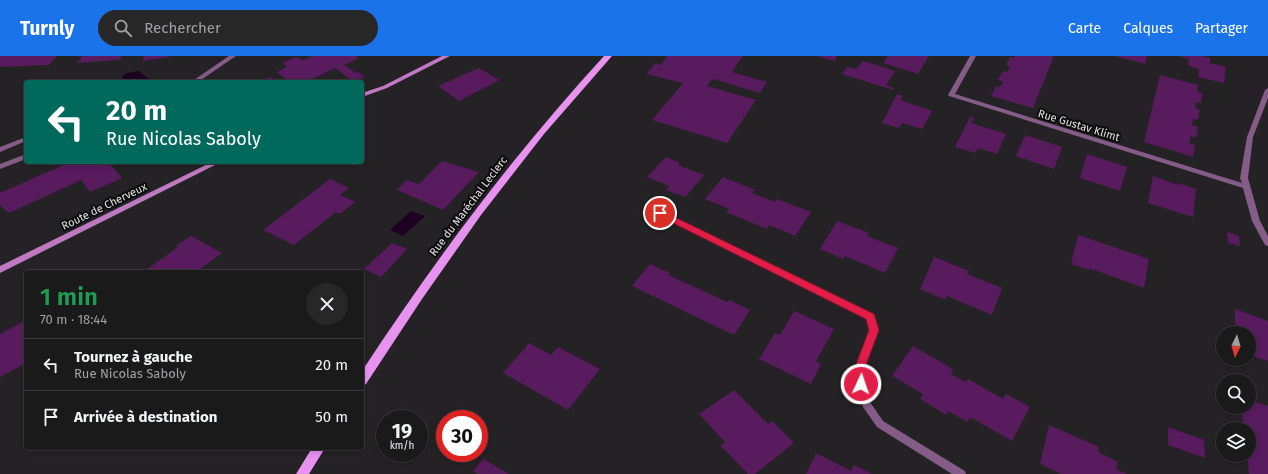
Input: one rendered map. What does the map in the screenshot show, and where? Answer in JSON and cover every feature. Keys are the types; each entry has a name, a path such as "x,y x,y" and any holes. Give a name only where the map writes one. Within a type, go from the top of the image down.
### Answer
{"main road":[{"path":"364,94 447,56"},
{"name":"Rue du Maréchal Leclerc","path":"364,378 469,224 521,157 581,84 608,56"},
{"name":"Route de Cherveux","path":"0,270 214,164"},
{"path":"302,474 318,450"}],"street":[{"path":"197,80 233,56"},
{"name":"Rue Gustav Klimt","path":"973,56 951,95 1245,186"},
{"path":"1268,90 1250,137 1244,178 1256,221 1268,243"},
{"path":"0,150 24,140"},
{"path":"0,167 24,157"},
{"path":"660,213 870,316 874,330 862,362 861,384 866,404 880,424 960,474"}],"shaded area":[{"path":"139,71 150,80 125,80 122,77 127,73"},
{"path":"411,211 425,216 403,236 390,230"}],"building":[{"path":"0,56 57,56 49,65 0,67"},
{"path":"82,56 122,56 119,60 77,63"},
{"path":"144,56 169,56 169,57 143,61"},
{"path":"312,56 356,56 359,58 344,65 365,77 358,80 351,80 335,68 310,80 287,80 277,72 287,67 282,63 295,57 303,60"},
{"path":"667,56 743,56 732,72 767,82 760,93 713,79 707,86 756,100 727,143 652,120 685,81 682,83 647,74 655,63 661,65"},
{"path":"816,56 837,56 835,61"},
{"path":"888,56 929,56 918,74 883,63"},
{"path":"1015,56 1054,56 1033,108 991,96 996,86 1000,87 1003,82 998,80 1003,71 1007,72 1010,66 1006,65 1010,57 1015,58"},
{"path":"1115,56 1147,56 1145,64"},
{"path":"1179,56 1202,56 1210,58 1210,63 1226,67 1224,83 1198,77 1199,69 1188,65 1189,59"},
{"path":"863,61 895,71 886,85 894,88 893,90 842,74 847,67 856,69"},
{"path":"479,68 499,80 459,101 438,86"},
{"path":"1160,75 1198,85 1197,92 1202,93 1201,103 1196,102 1195,108 1200,110 1198,120 1193,119 1192,125 1198,127 1196,138 1191,136 1189,143 1195,145 1193,157 1144,142"},
{"path":"270,77 274,80 263,80"},
{"path":"897,94 903,96 900,100 932,111 922,129 902,123 899,128 882,123"},
{"path":"970,117 974,118 971,123 1006,134 997,154 978,148 975,153 955,147"},
{"path":"1025,135 1062,147 1054,169 1016,156"},
{"path":"1087,154 1127,167 1120,191 1080,178"},
{"path":"666,157 680,163 678,165 704,175 685,197 666,190 669,186 647,177"},
{"path":"442,161 479,172 443,210 397,190 406,180 419,184"},
{"path":"65,164 110,164 122,178 90,192 81,180 9,213 0,206 0,193"},
{"path":"1153,176 1178,185 1179,183 1196,189 1193,217 1148,203"},
{"path":"723,177 755,190 752,193 775,202 777,199 811,212 795,236 769,225 767,229 726,212 729,209 705,199"},
{"path":"330,179 349,188 340,195 355,202 340,214 336,212 294,245 263,230"},
{"path":"837,221 869,233 867,236 898,248 885,273 845,256 843,259 820,249"},
{"path":"1227,232 1239,236 1240,246 1228,243"},
{"path":"1078,235 1149,259 1144,288 1089,268 1089,270 1071,264"},
{"path":"191,236 222,253 199,270 146,270 178,247 176,246"},
{"path":"392,243 407,249 381,277 364,269"},
{"path":"934,257 969,271 967,274 1002,288 992,315 947,296 945,300 920,289"},
{"path":"650,264 670,273 668,275 727,302 729,300 750,310 734,335 632,286"},
{"path":"1235,309 1268,321 1268,361 1256,357 1256,326 1235,326"},
{"path":"794,311 834,329 816,361 821,364 811,384 759,359 775,333 780,335"},
{"path":"24,321 24,364 0,377 0,334"},
{"path":"529,343 551,355 558,347 600,369 568,410 503,373"},
{"path":"913,346 953,369 951,374 965,382 968,379 1003,399 1006,394 1030,407 1012,441 970,417 967,422 948,411 946,415 920,399 923,394 892,376"},
{"path":"734,390 768,424 772,421 794,443 755,474 748,474 721,446 725,442 699,414"},
{"path":"1256,402 1268,406 1268,474 1249,474 1248,462 1256,462 1256,422 1243,422 1242,414 1256,414"},
{"path":"1049,425 1099,447 1098,452 1118,462 1116,469 1127,474 1061,474 1040,464"},
{"path":"1168,427 1204,440 1205,458 1168,445"},
{"path":"816,453 851,471 854,465 872,474 806,474"},
{"path":"480,462 488,462 509,474 478,474 473,471"}],"route":[{"path":"660,213 870,316 874,330 862,362 861,384"}]}
